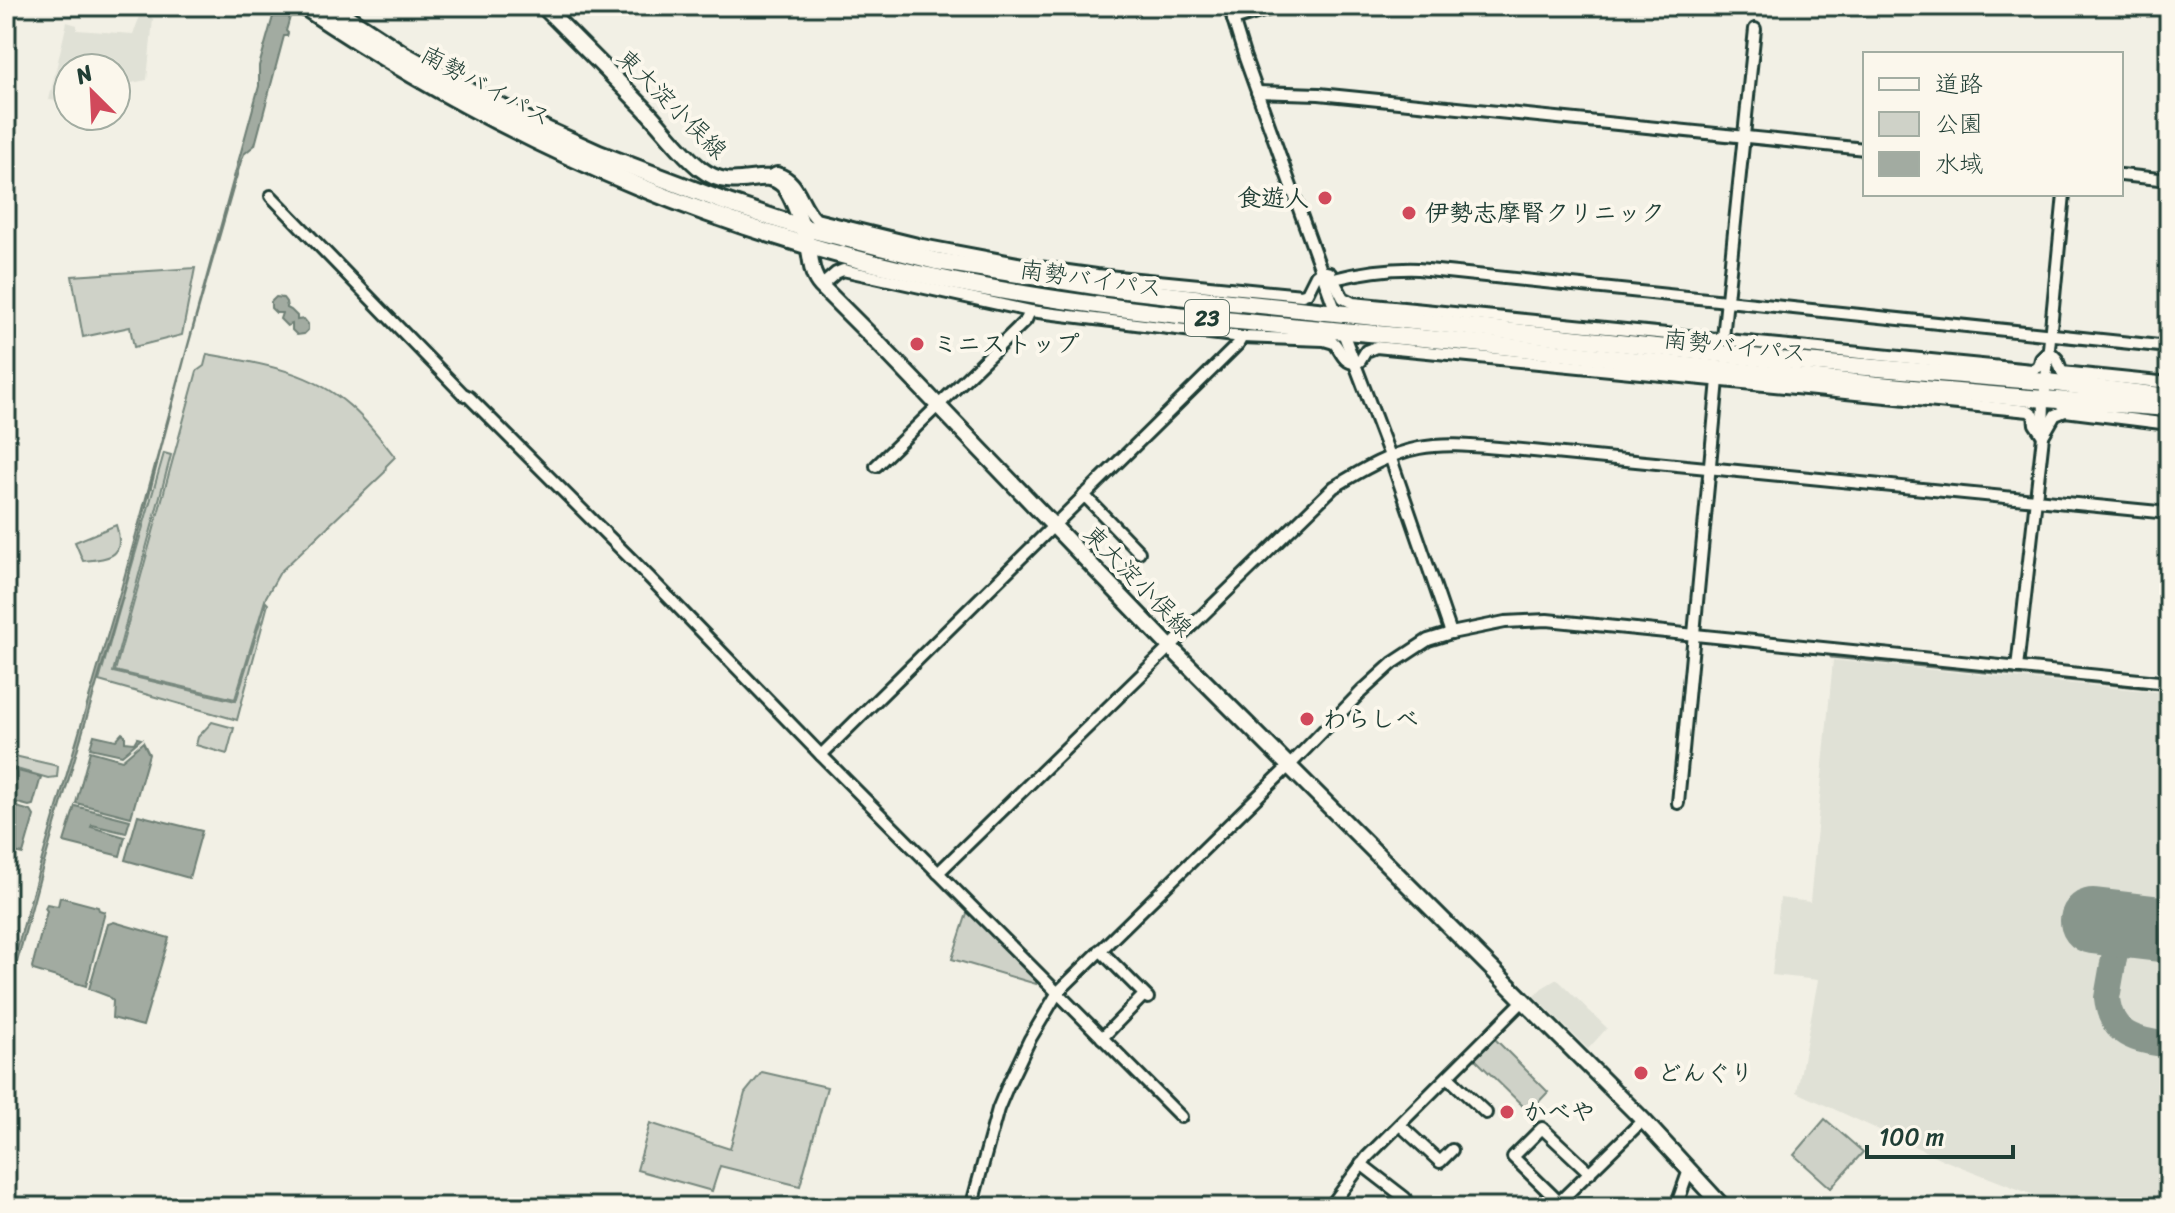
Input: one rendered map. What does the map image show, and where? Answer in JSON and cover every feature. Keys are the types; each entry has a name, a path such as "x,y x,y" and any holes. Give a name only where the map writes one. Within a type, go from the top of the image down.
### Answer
{"highway":[{"name":"南勢バイパス","path":"304,6 442,92 564,155 686,206 809,247 892,268 1003,291 1115,307 1911,389 2169,408"},
{"name":"南勢バイパス","path":"329,6 404,55 467,90 599,154 801,227 936,261 1138,292 1781,360 2047,382 2169,397"}],"main road":[{"name":"東大淀小俣線","path":"543,6 700,168 727,182 767,177 786,189 809,247 813,274 821,286 1169,646 1643,1120 1718,1205"}],"street":[{"path":"1229,6 1451,633"},
{"path":"1233,20 1280,6"},
{"path":"1723,338 1755,29"},
{"path":"1257,92 1319,94 1863,149"},
{"path":"767,177 777,173 791,180 816,219 922,245 1026,264 1097,275 1302,295 1307,293 1321,271"},
{"path":"2123,175 2169,180"},
{"path":"271,196 463,394 639,567 1181,1117"},
{"path":"2017,668 2043,436 2064,196"},
{"path":"1334,279 1369,271 1418,269 2169,347"},
{"path":"821,286 843,270 1030,311 1242,337 1324,340 1334,343 1349,363 1360,361 1366,351 1376,347 2029,411 2034,415 2035,424 2043,436"},
{"path":"1321,271 1330,273 1338,292 1353,303 2032,370 2039,367 2041,359 2049,351"},
{"path":"876,466 1026,320 1030,311"},
{"path":"821,755 1242,337"},
{"path":"2049,351 2057,359 2062,372 2169,383"},
{"path":"1678,803 1718,380"},
{"path":"2043,436 2055,415 2065,411 2169,424"},
{"path":"938,873 1334,487 1390,456 1417,448 1455,445 2169,513"},
{"path":"1084,495 1139,552"},
{"path":"972,1204 998,1109 1030,1039 1058,992 1361,692 1393,663 1428,640 1505,622 1547,620 2169,683"},
{"path":"1100,950 1146,996 1102,1038"},
{"path":"1330,1207 1361,1164 1524,1000"},
{"path":"1448,1077 1486,1113"},
{"path":"1590,1173 1542,1128 1513,1157 1556,1205 1590,1173 1643,1120"},
{"path":"1400,1125 1440,1162 1452,1150"},
{"path":"1361,1164 1405,1198"},
{"path":"1676,1207 1689,1170"}],"shaded area":[{"path":"144,6 153,6 149,15 153,19 147,80 132,83 132,52 60,52 67,22 77,25 77,30 133,34"},
{"path":"1833,660 2169,693 2169,1207 2064,1207 1946,1161 1797,1092 1818,980 1772,975 1780,898 1810,902"},
{"path":"1557,979 1607,1028 1588,1049 1534,996"}],"green space":[{"path":"195,268 182,335 134,347 130,327 83,337 72,276"},
{"path":"207,354 283,370 318,384 356,412 395,457 386,466 385,472 280,572 266,597 235,699 115,671 197,371 204,366"},
{"path":"164,453 171,455 113,672 236,701 266,602 268,604 237,720 99,681"},
{"path":"116,525 119,544 114,554 83,561 75,542"},
{"path":"212,722 234,728 227,754 196,745 198,737"},
{"path":"6,754 58,766 57,777 48,778 6,766"},
{"path":"968,910 1036,977 1036,984 952,959"},
{"path":"1495,1039 1548,1092 1529,1112 1475,1059"},
{"path":"762,1072 827,1087 800,1186 720,1166 712,1191 637,1170 650,1123 730,1149 745,1093"},
{"path":"1825,1119 1863,1152 1831,1188 1794,1155"}],"water":[{"path":"276,6 293,6 288,33 284,36 255,145 241,161 186,353 124,591 6,1003 6,989 39,869 121,589 259,86 259,66"},
{"path":"276,297 283,298 297,320 304,319 308,324 304,334 297,335 292,330 292,324 287,326 280,319 282,313 276,313 271,308 271,302"},
{"path":"122,733 125,742 134,743 137,738 141,739 122,755 90,748 94,735 116,740"},
{"path":"143,742 149,754 131,817 76,803 90,751 122,760"},
{"path":"6,768 41,777 33,805 6,800"},
{"path":"6,804 31,811 34,816 23,854 6,850"},
{"path":"75,806 130,820 126,833 91,827 125,837 120,856 64,842"},
{"path":"138,815 202,831 189,878 125,860"},
{"path":"60,897 98,907 105,912 86,986 33,970 32,967 47,911 45,908 47,904 58,906"},
{"path":"114,922 169,938 143,1026 112,1018 113,1001 89,989 108,924"}],"waterway":[{"path":"1831,657 2169,690"}],"taxiway":[{"path":"2120,924 2107,998 2114,1021 2120,1029 2136,1038 2169,1045"}],"runway":[{"path":"2093,921 2169,930"}],"place":[{"name":"食遊人","path":"1325,198"},
{"name":"伊勢志摩腎クリニック","path":"1409,213"},
{"name":"ミニストップ","path":"917,344"},
{"name":"わらしべ","path":"1307,719"},
{"name":"どんぐり","path":"1641,1073"},
{"name":"かべや","path":"1507,1112"}]}
